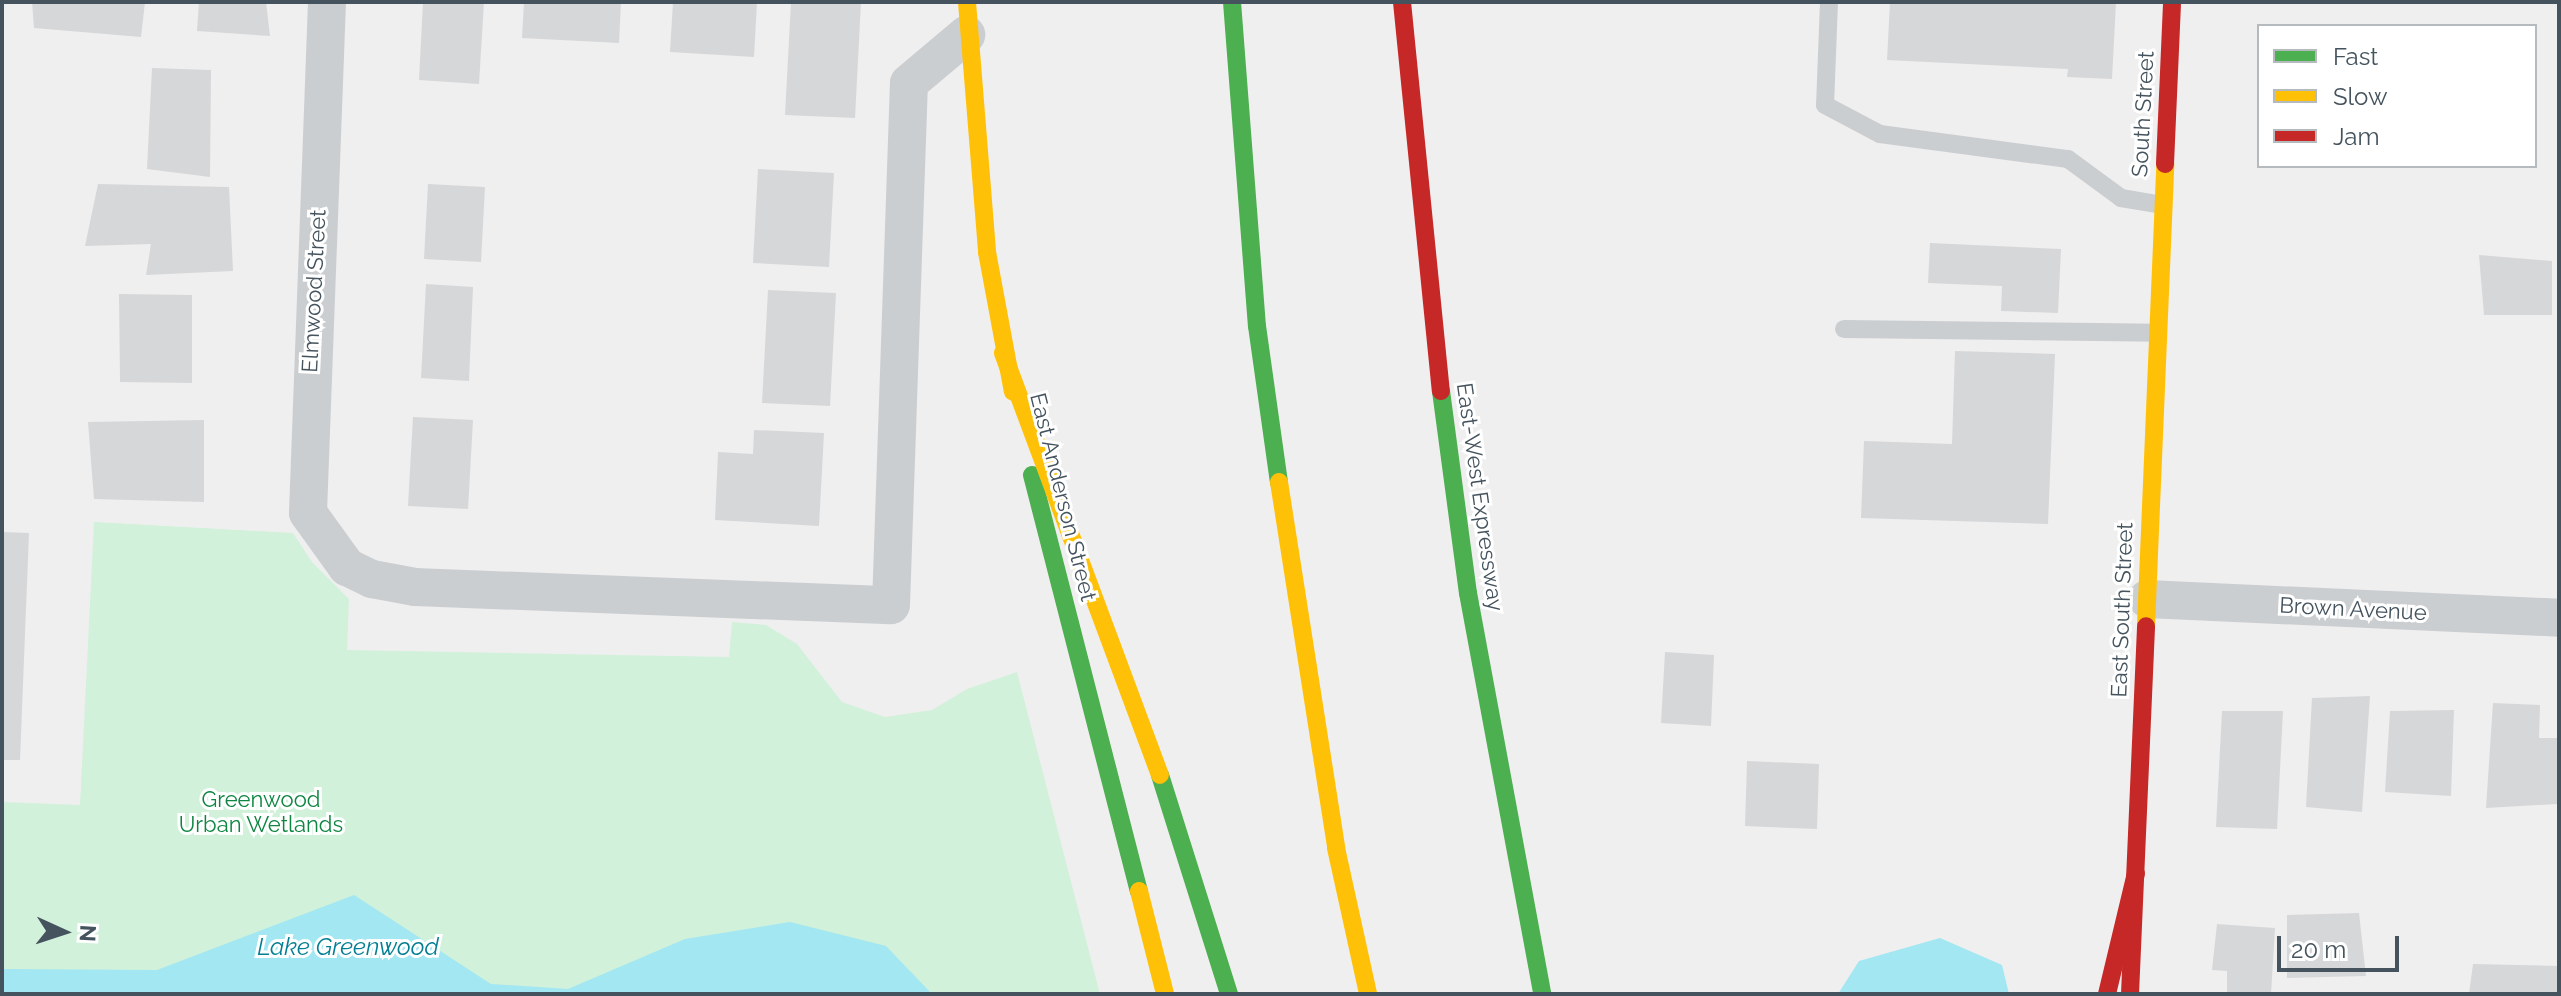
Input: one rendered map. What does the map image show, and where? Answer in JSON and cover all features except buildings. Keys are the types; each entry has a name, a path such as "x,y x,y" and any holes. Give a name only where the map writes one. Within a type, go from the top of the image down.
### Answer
{"main road":[{"path":"1232,2 1257,326 1295,600 1336,848 1368,994"},
{"name":"East-West Expressway","path":"1402,2 1429,302 1468,593 1542,994"},
{"name":"South Street","path":"2162,227 2172,2"},
{"name":"East Anderson Street","path":"966,19 982,211 1003,353 1165,994"},
{"name":"East South Street","path":"2130,994 2162,227"},
{"path":"1003,353 1170,801 1229,994"},
{"path":"2107,994 2136,873"}],"street":[{"name":"Elmwood Street","path":"327,2 306,483 308,513 347,567 372,579 415,587 891,605 909,83 966,19"},
{"name":"Brown Avenue","path":"2147,599 2559,618"}],"lane":[{"path":"1829,2 1825,105 1880,134 2068,159 2121,198 2163,205"},
{"path":"1844,329 2158,333"}],"green space":[{"name":"Greenwood Urban Wetlands","path":"94,522 293,533 312,562 349,599 347,650 729,657 732,622 766,625 797,644 842,702 885,717 932,710 967,689 1017,672 1100,994 2,994 2,802 80,805"}],"water":[{"name":"Lake Greenwood","path":"354,895 491,984 568,989 685,939 790,922 886,946 932,994 2,994 2,969 157,970"},
{"path":"1940,938 2002,965 2009,994 1838,994 1859,961"}],"traffic: fast":[{"path":"1232,2 1257,326 1279,482"},
{"path":"1441,391 1468,593 1542,994"},
{"path":"1032,475 1139,891"},
{"path":"1160,775 1229,994"}],"traffic: slow":[{"path":"967,2 987,252 1013,392"},
{"path":"2146,626 2165,164"},
{"path":"1003,353 1160,775"},
{"path":"1279,482 1336,848 1368,994"},
{"path":"1139,891 1165,994"}],"traffic: jam":[{"path":"1402,2 1441,391"},
{"path":"2165,164 2172,2"},
{"path":"2130,994 2146,626"},
{"path":"2107,994 2136,873"}]}
